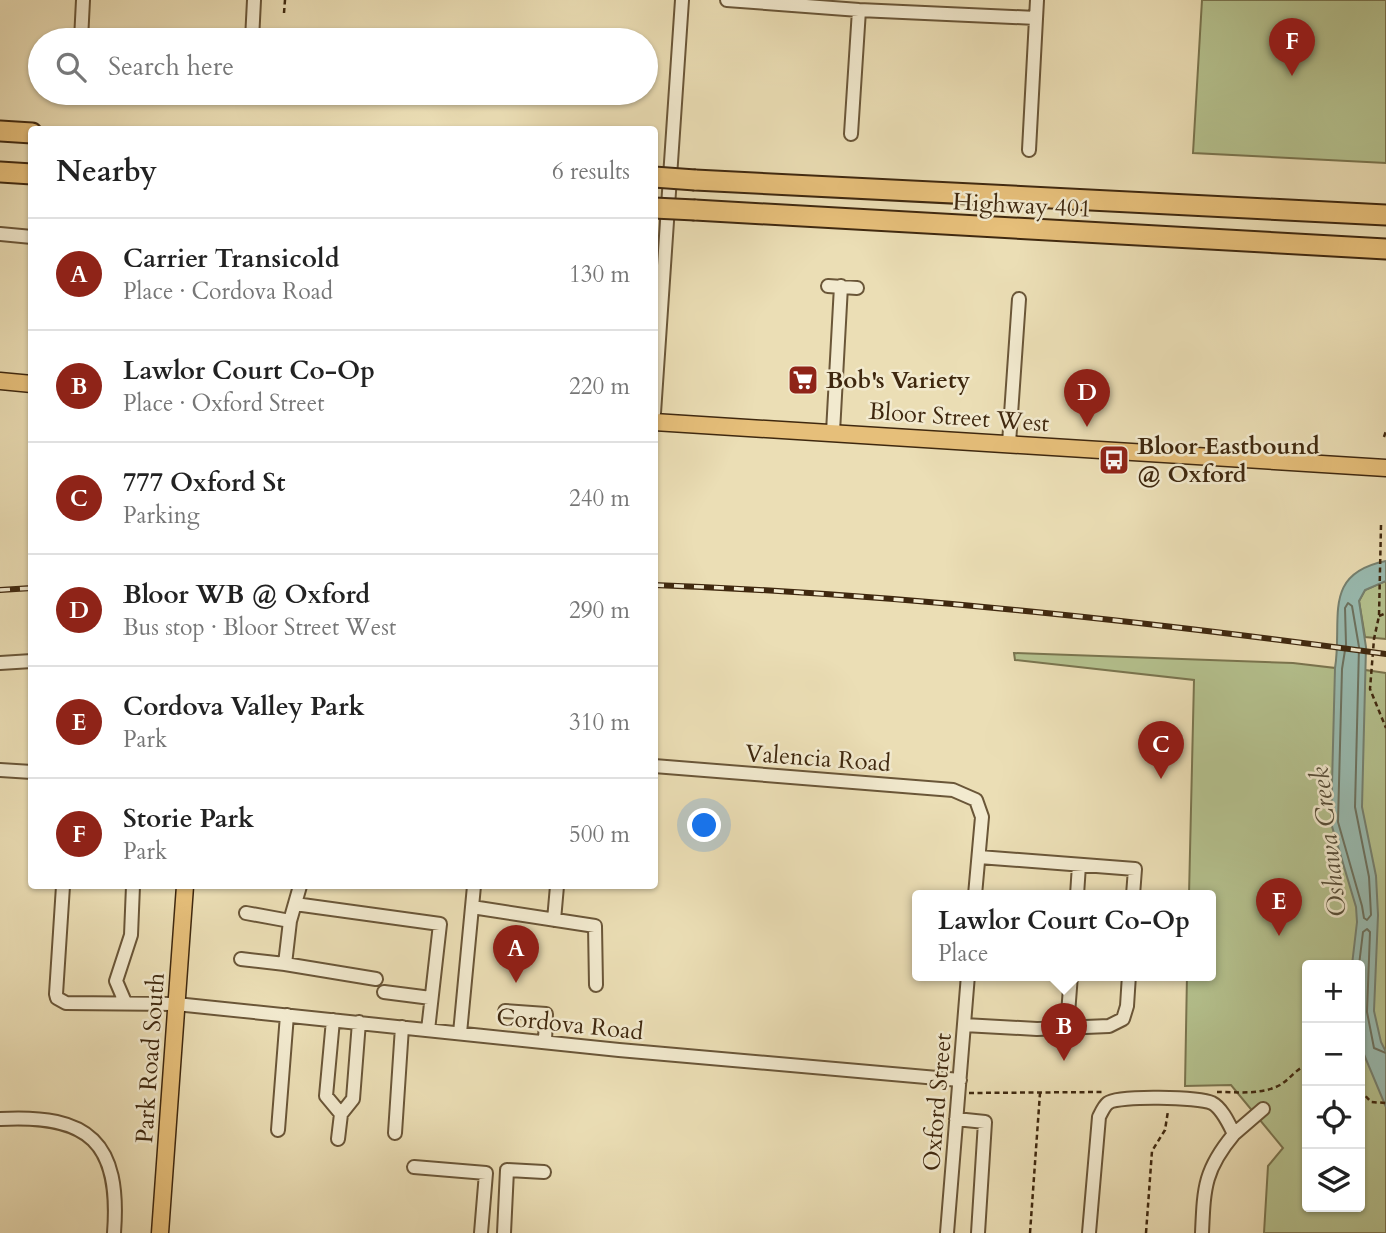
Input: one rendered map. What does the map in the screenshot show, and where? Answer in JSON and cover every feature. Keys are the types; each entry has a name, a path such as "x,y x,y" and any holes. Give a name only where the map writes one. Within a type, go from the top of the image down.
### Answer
{"highway":[{"path":"0,131 28,133"},
{"path":"0,172 28,174"},
{"name":"Highway 401","path":"658,177 1386,213"},
{"name":"Highway 401","path":"658,208 1386,249"},
{"path":"1316,246 1386,260"}],"main road":[{"path":"0,381 28,384"},
{"name":"Bloor Street West","path":"658,422 1386,468"},
{"name":"Park Road South","path":"160,1233 185,889"}],"street":[{"path":"82,28 83,0"},
{"path":"253,28 254,0"},
{"path":"658,354 682,0"},
{"path":"727,0 859,10 1036,18"},
{"path":"1029,150 1037,0"},
{"path":"851,134 859,10"},
{"path":"0,234 28,237"},
{"path":"833,432 834,286 857,288"},
{"path":"1009,443 1018,299"},
{"path":"0,663 28,661"},
{"name":"Valencia Road","path":"658,766 953,790 976,800 982,817 979,857"},
{"path":"0,770 28,772"},
{"path":"976,890 979,857 1135,869 1133,890"},
{"path":"1077,890 1079,864"},
{"name":"Cordova Road","path":"63,889 57,998 66,1003 176,1004 544,1042 960,1080"},
{"path":"125,1002 116,981 131,935 133,889"},
{"path":"285,964 290,921 299,889"},
{"path":"460,1033 474,889"},
{"path":"554,919 557,889"},
{"path":"295,904 440,924 428,1030"},
{"path":"472,907 594,926 596,985"},
{"path":"246,913 290,921"},
{"path":"241,959 376,979"},
{"name":"Oxford Street","path":"947,1233 968,981"},
{"path":"1067,1027 1071,981"},
{"path":"964,1025 1037,1029 1109,1026 1123,1019 1129,981"},
{"path":"384,992 431,998"},
{"path":"505,1011 546,1014 544,1042"},
{"path":"278,1130 287,1015"},
{"path":"333,1020 326,1096 341,1114"},
{"path":"338,1139 341,1114 353,1099 359,1022"},
{"path":"395,1133 402,1027"},
{"path":"1089,1233 1099,1117 1108,1103 1122,1098 1195,1099 1213,1103 1234,1134"},
{"path":"1202,1233 1205,1181 1212,1165 1234,1134 1263,1110"},
{"path":"0,1119 31,1117 62,1121 80,1129 100,1146 113,1177 116,1209 114,1233"},
{"path":"956,1119 985,1122 978,1233"},
{"path":"414,1167 486,1173 481,1233"},
{"path":"503,1233 507,1170 544,1172"}],"path":[{"path":"284,13 285,0"},
{"path":"1384,437 1386,431"},
{"path":"1381,525 1379,616 1374,639 1370,689 1386,728"},
{"path":"1379,616 1386,613"},
{"path":"1030,1233 1040,1092"},
{"path":"1365,1098 1376,1103 1386,1103"},
{"path":"1146,1233 1152,1151 1165,1130 1171,1099"}],"green space":[{"path":"1202,0 1386,0 1386,163 1193,153"},
{"path":"1386,581 1386,639 1365,637 1359,601 1365,590"},
{"path":"1014,653 1293,663 1335,668 1335,688 1364,692 1365,670 1386,673 1386,1233 1264,1233 1268,1166 1283,1148 1231,1085 1185,1086 1187,981 1216,981 1216,890 1189,890 1194,680 1015,660"}],"water":[{"path":"1386,561 1386,581 1365,590 1359,601 1366,647 1362,807 1376,876 1378,915 1374,1011 1386,1052 1386,1107 1365,1057 1365,960 1353,960 1356,907 1331,823 1339,601 1343,588 1352,576 1365,567"}],"railway":[{"path":"658,585 838,595 1021,610 1386,654"},
{"path":"0,590 28,588"}],"place":[{"name":"Storie Park","path":"1292,76"},
{"name":"Bob's Variety","path":"803,380"},
{"name":"Bloor WB @ Oxford","path":"1087,427"},
{"name":"Bloor Eastbound @ Oxford","path":"1114,460"},
{"name":"777 Oxford St","path":"1161,779"},
{"name":"Cordova Valley Park","path":"1279,936"},
{"name":"Carrier Transicold","path":"516,983"},
{"name":"Lawlor Court Co-Op","path":"1064,1061"}],"water label":[{"name":"Oshawa Creek","path":"1328,842"}]}
